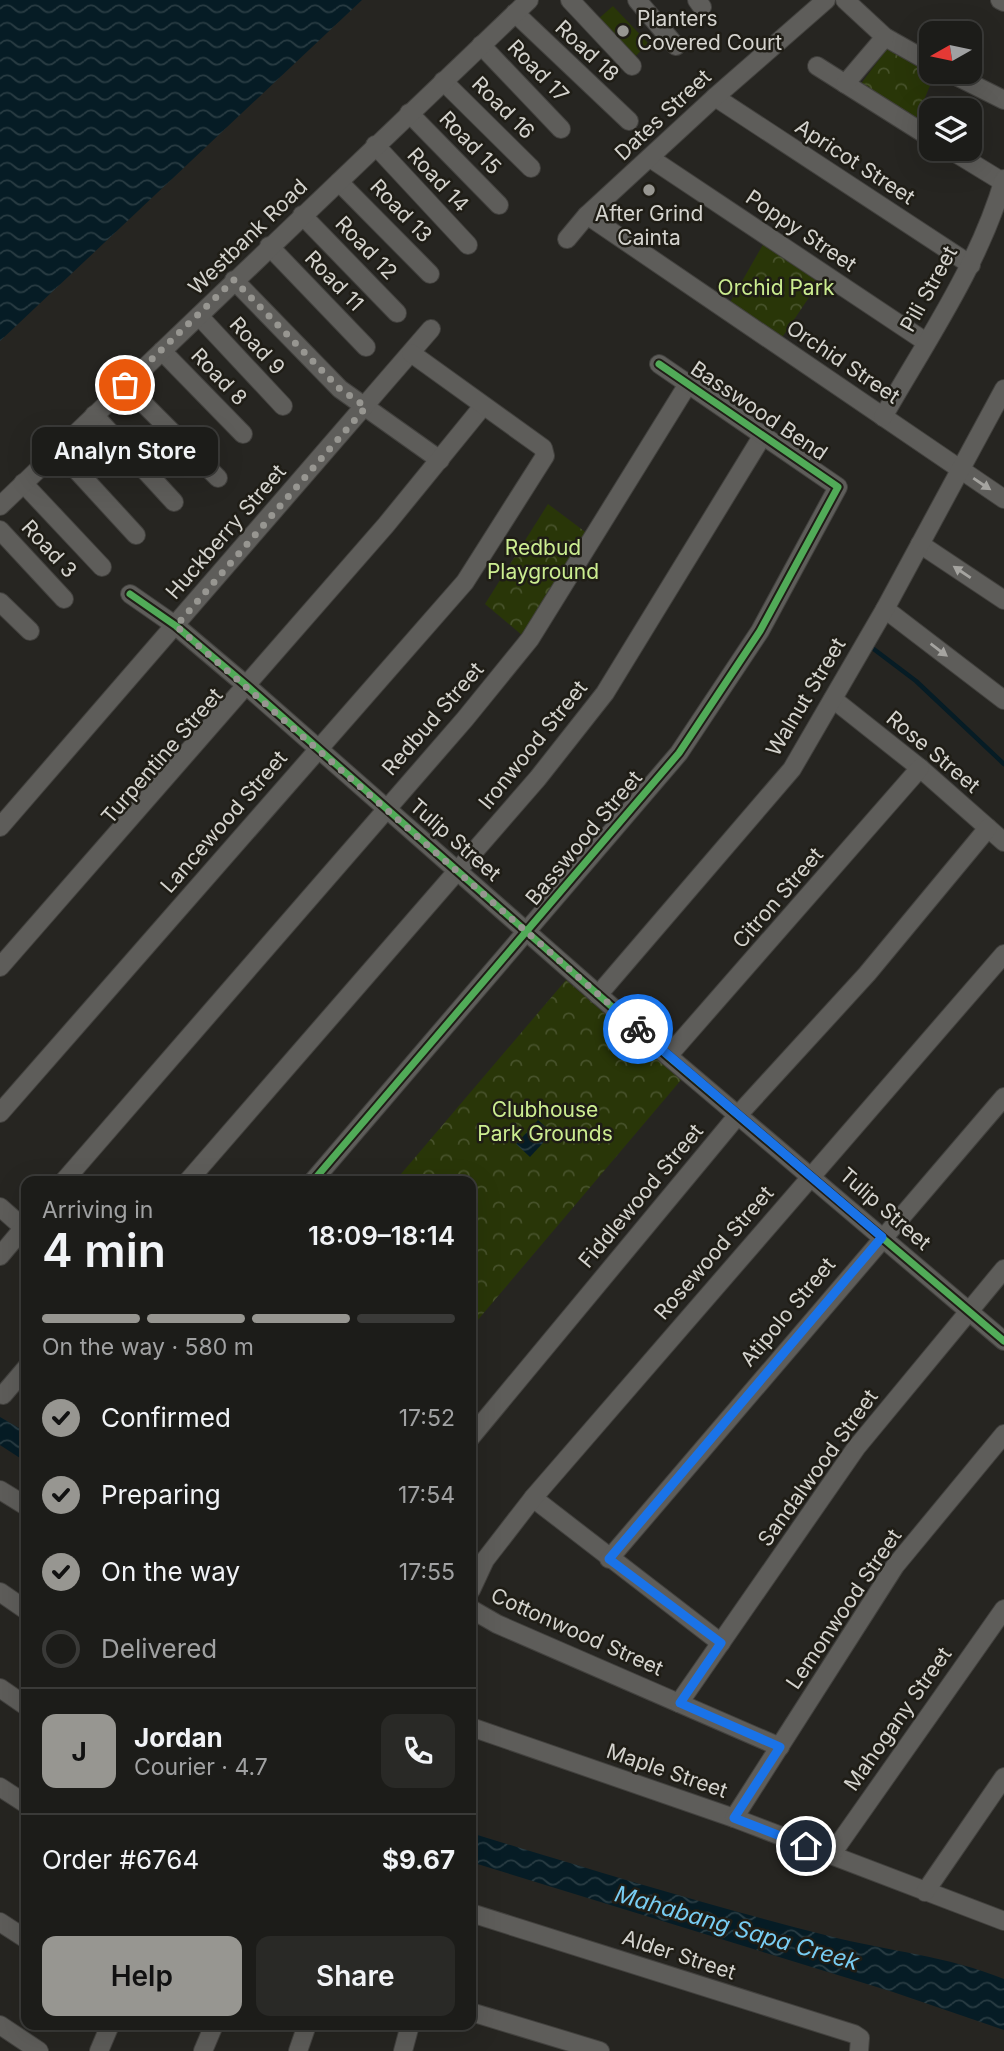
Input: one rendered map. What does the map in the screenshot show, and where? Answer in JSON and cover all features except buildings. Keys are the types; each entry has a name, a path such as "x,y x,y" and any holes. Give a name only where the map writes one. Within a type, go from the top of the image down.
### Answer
{"street":[{"name":"Westbank Road","path":"0,506 199,316 240,287 269,246 529,0"},
{"path":"570,0 632,66"},
{"path":"637,0 676,46"},
{"name":"Dates Street","path":"567,239 587,215 715,97 826,0"},
{"path":"845,0 885,37 919,56"},
{"name":"Road 18","path":"515,13 629,121"},
{"path":"845,84 885,37"},
{"name":"Road 17","path":"481,45 561,129"},
{"path":"817,66 919,130"},
{"name":"Road 16","path":"443,81 531,168"},
{"path":"972,84 1004,100"},
{"name":"Apricot Street","path":"715,97 971,265"},
{"name":"Road 15","path":"409,113 499,205"},
{"name":"Road 14","path":"375,145 468,245"},
{"name":"Poppy Street","path":"650,158 926,342"},
{"path":"970,161 1004,181"},
{"name":"Pili Street","path":"883,417 971,265 993,217 1004,181"},
{"name":"Road 13","path":"338,182 430,274"},
{"name":"Road 12","path":"302,215 397,313"},
{"name":"Orchid Street","path":"587,215 1004,499"},
{"name":"Road 11","path":"269,246 366,347"},
{"path":"240,287 340,389 440,460"},
{"name":"Road 9","path":"199,316 283,407"},
{"name":"Huckberry Street","path":"0,827 431,329"},
{"name":"Road 8","path":"162,351 243,434"},
{"path":"411,353 483,406"},
{"name":"Basswood Bend","path":"660,364 838,487"},
{"name":"Redbud Street","path":"68,1176 530,639 688,384"},
{"path":"125,385 218,478"},
{"name":"Walnut Street","path":"598,995 792,769 885,609 1004,389"},
{"name":"Lancewood Street","path":"0,1113 465,582 546,453 483,406"},
{"name":"Turpentine Street","path":"0,967 247,686 483,406"},
{"path":"94,415 174,502"},
{"name":"Ironwood Street","path":"192,1176 538,778 605,693 763,435"},
{"path":"58,450 136,535"},
{"path":"23,483 102,567"},
{"name":"Basswood Street","path":"317,1176 679,753 760,631 838,487"},
{"name":"Road 3","path":"0,530 64,599"},
{"path":"920,544 1004,600"},
{"name":"Tulip Street","path":"130,594 176,626 247,686 527,934 1004,1341"},
{"path":"0,602 30,631"},
{"path":"885,609 1004,700"},
{"name":"Rose Street","path":"832,699 920,768 1004,842"},
{"name":"Citron Street","path":"668,1056 920,768"},
{"name":"Fiddlewood Street","path":"476,1431 738,1115 867,974 988,828"},
{"name":"Rosewood Street","path":"476,1579 485,1560 533,1499 1004,954"},
{"name":"Atipolo Street","path":"609,1559 1004,1097"},
{"path":"0,1207 21,1225"},
{"path":"0,1256 21,1232"},
{"name":"Sandalwood Street","path":"680,1703 856,1448 1004,1269"},
{"path":"3,1395 21,1374"},
{"name":"Lemonwood Street","path":"734,1818 895,1566 1004,1434"},
{"path":"0,1490 21,1503"},
{"path":"533,1499 721,1643"},
{"path":"0,1592 21,1606"},
{"name":"Mahogany Street","path":"831,1855 1004,1609"},
{"name":"Cottonwood Street","path":"476,1612 497,1624 780,1747"},
{"path":"0,1689 21,1703"},
{"name":"Maple Street","path":"476,1729 734,1818 1004,1921"},
{"path":"925,1892 1004,1777"},
{"path":"0,1787 21,1801"},
{"name":"Alder Street","path":"476,1915 854,2034 860,2039 859,2051"},
{"path":"0,1922 21,1936"},
{"path":"476,2013 600,2051"},
{"path":"0,2025 38,2051"},
{"path":"99,2051 108,2030"},
{"path":"203,2051 212,2030"},
{"path":"298,2051 305,2030"},
{"path":"403,2051 409,2030"}],"green space":[{"name":"Planters Covered Court","path":"613,6 648,43 633,59 597,20"},
{"path":"887,49 919,67 919,84 931,84 925,98 919,98 919,112 914,124 857,89"},
{"name":"Orchid Park","path":"765,241 822,278 779,342 729,304"},
{"name":"Redbud Playground","path":"548,504 588,534 523,636 485,604"},
{"name":"Clubhouse Park Grounds","path":"566,980 681,1080 476,1322 476,1176 399,1176"}],"water":[{"path":"0,0 362,0 0,341"},
{"path":"538,1120 552,1133 530,1157 516,1144"},
{"path":"0,1417 21,1429 21,1459 0,1445"},
{"name":"Mahabang Sapa Creek","path":"476,1835 739,1912 983,1971 1004,1979 1004,2030 893,1992 476,1864"}],"waterway":[{"path":"871,647 916,681 1004,764"}],"cycle path":[{"path":"317,1176 679,753 760,631 838,487 659,364"},
{"path":"130,594 176,626 247,686 668,1056 1004,1341"}],"way so far":[{"path":"125,385 181,334 234,280 340,389 366,407 342,431 176,626 638,1029"}],"place":[{"name":"Planters Covered Court","path":"623,31"},
{"name":"After Grind Cainta","path":"649,190"},
{"name":"Analyn Store","path":"125,385"}],"route":[{"path":"638,1029 882,1237 609,1559 721,1643 680,1703 780,1747 734,1818 806,1846"}]}
